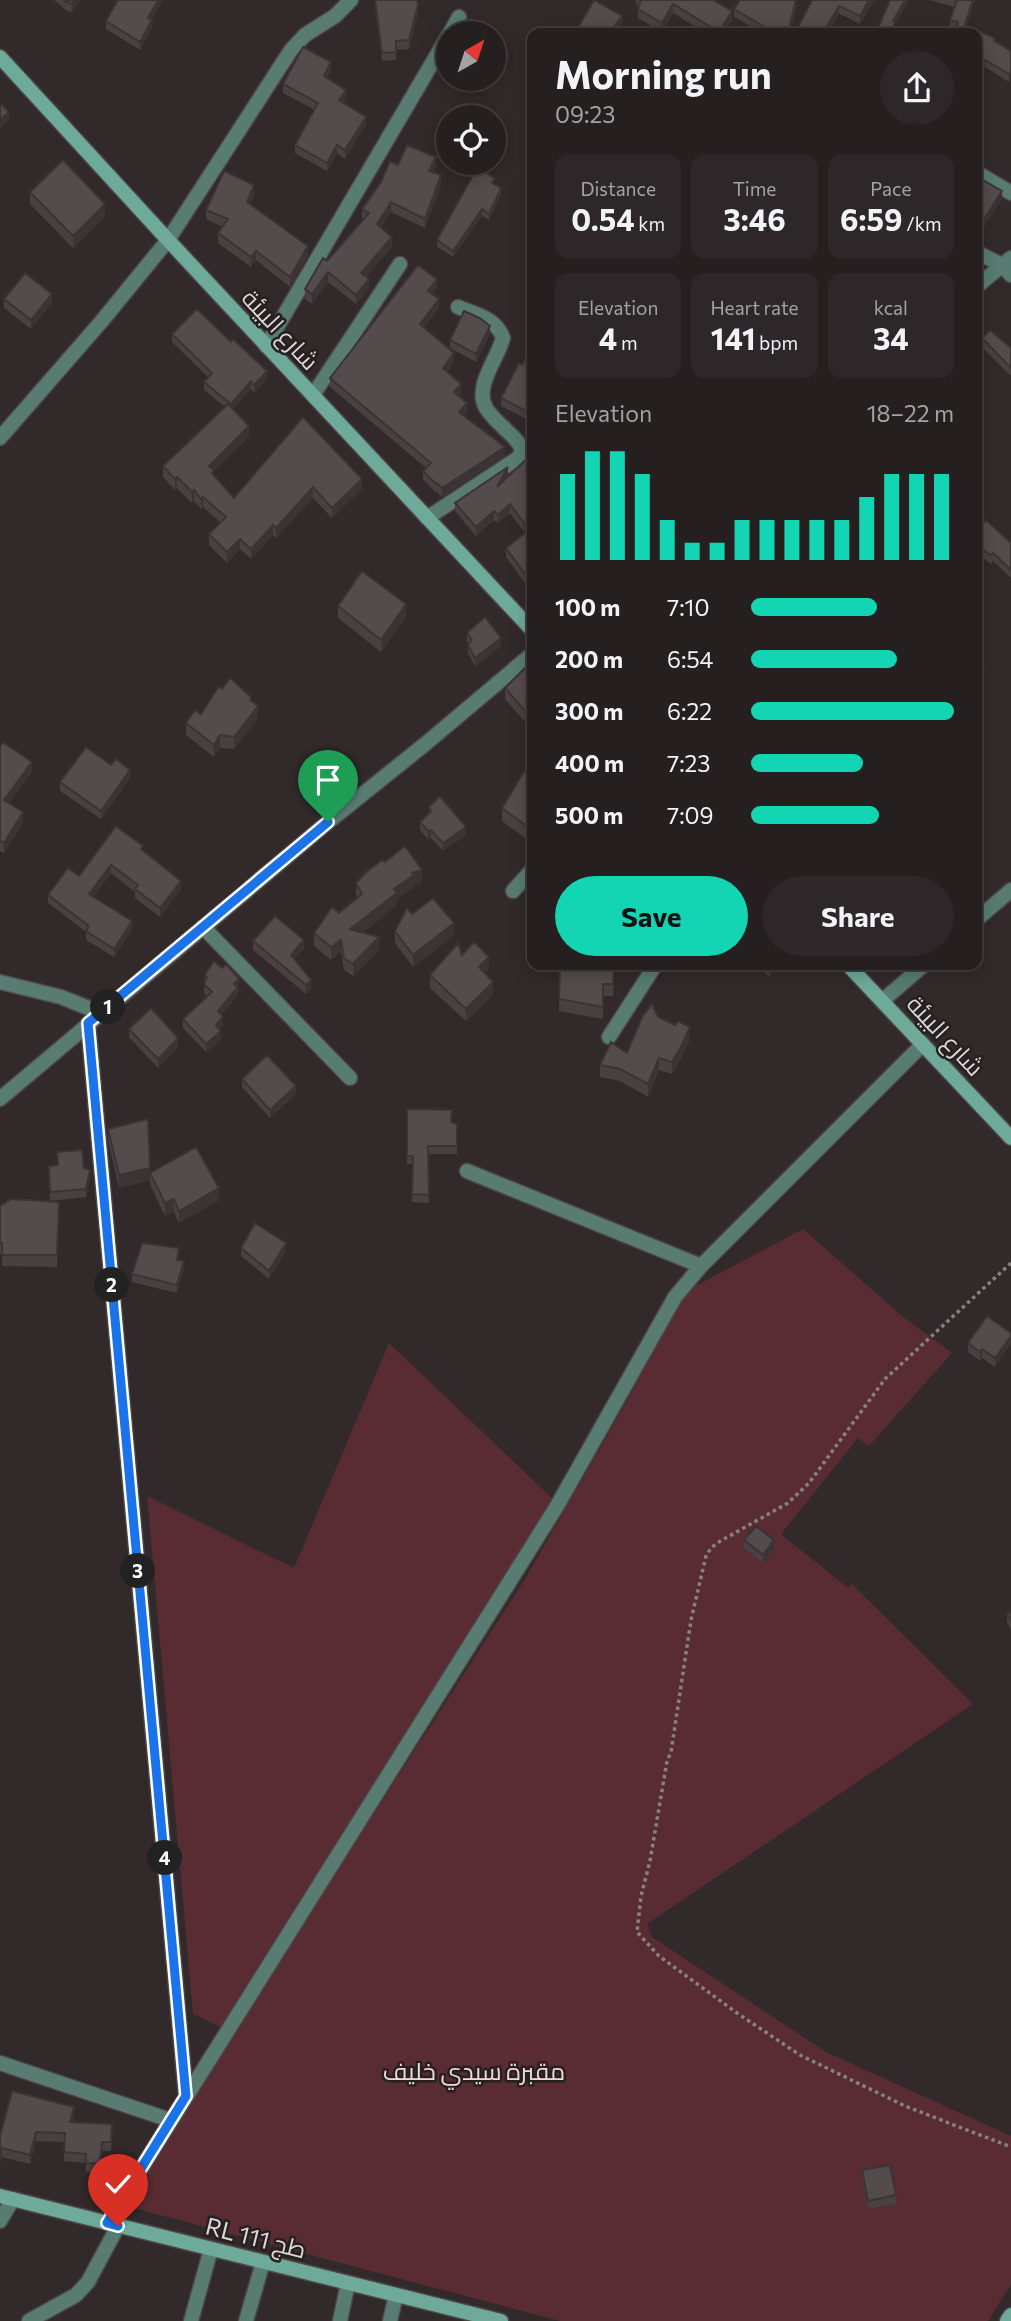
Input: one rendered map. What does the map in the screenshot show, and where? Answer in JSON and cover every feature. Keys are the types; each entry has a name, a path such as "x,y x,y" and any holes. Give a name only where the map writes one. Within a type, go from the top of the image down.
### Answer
{"street":[{"path":"0,438 168,240 291,50 305,34 335,16 351,0"},
{"path":"457,21 459,17"},
{"name":"شارع البيئة","path":"0,57 527,625"},
{"path":"266,346 436,57"},
{"path":"982,176 1011,193"},
{"path":"982,255 1008,266"},
{"path":"313,395 400,264"},
{"path":"982,283 1008,266"},
{"path":"427,518 518,458 521,452 521,447 490,415 483,403 482,392 503,338 499,327 458,307"},
{"path":"0,1099 527,658"},
{"path":"513,891 527,876"},
{"path":"982,915 1011,890"},
{"path":"203,927 350,1078"},
{"path":"609,1037 652,970"},
{"name":"شارع البيئة","path":"853,970 1011,1138"},
{"path":"883,1001 918,970"},
{"path":"0,982 61,997 101,1013"},
{"path":"88,1023 186,2096"},
{"path":"29,2321 76,2295 88,2282 112,2224 170,2120 557,1506 674,1297 701,1266 923,1044"},
{"path":"467,1171 701,1266"},
{"path":"0,2063 170,2120"},
{"path":"0,2221 6,2197"},
{"name":"RL طج 111","path":"6,2197 501,2321"},
{"path":"191,2321 211,2249"},
{"path":"246,2321 263,2262"},
{"path":"340,2321 348,2283"},
{"path":"390,2321 396,2295"},
{"path":"1007,2321 1011,2315"}],"path":[{"path":"1011,1263 886,1379 809,1483 788,1503 717,1542 706,1556 691,1620 671,1752 641,1896 637,1932 659,1956 800,2055 905,2106 1011,2147"}],"green space":[{"name":"مقبرة سيدي خليف","path":"803,1229 902,1316 952,1353 869,1446 858,1438 781,1534 848,1588 852,1584 973,1704 647,1924 652,1937 826,2052 1011,2136 1011,2285 988,2321 560,2321 122,2205 525,1579 686,1291"},
{"path":"389,1343 553,1499 220,2027 193,2014 147,1496 294,1568"}],"building":[{"path":"118,0 158,0 148,18 152,20 140,42 106,21"},
{"path":"375,0 417,0 409,40 396,41 396,52 382,53"},
{"path":"594,0 622,16 613,28 578,28"},
{"path":"641,0 713,0 732,11 721,28 712,28 673,4 662,23 638,9"},
{"path":"740,0 796,0 789,28 766,28 734,9"},
{"path":"812,0 869,0 860,16 839,6 826,28 798,28"},
{"path":"890,0 905,0 893,21 893,28 878,28"},
{"path":"957,0 973,0 965,25 972,28 956,28 958,22 950,20"},
{"path":"982,32 995,38 994,41 1011,51 1011,71 1009,74 985,60 982,67"},
{"path":"303,47 331,62 324,76 346,90 339,100 366,117 345,150 337,145 327,163 295,145 318,103 283,84"},
{"path":"0,103 9,112 0,120"},
{"path":"407,145 436,157 429,171 441,175 425,219 391,202 377,224 392,237 361,273 369,279 356,295 328,272 312,294 305,289 323,258 327,261 369,213 362,209 381,182 390,161 398,165"},
{"path":"63,160 105,204 73,236 30,192"},
{"path":"224,171 254,185 247,202 308,246 290,277 256,251 251,257 218,233 228,219 206,210"},
{"path":"473,175 490,175 495,178 492,183 501,188 489,214 482,209 453,251 437,240"},
{"path":"982,179 1002,191 982,223"},
{"path":"418,265 437,279 428,291 439,299 420,324 454,353 443,368 461,384 454,392 467,403 459,412 505,447 442,488 423,471 431,463 330,378"},
{"path":"25,273 52,294 31,320 4,299"},
{"path":"197,309 231,342 233,339 267,371 254,385 251,381 231,404 204,382 212,373 172,334"},
{"path":"464,311 490,326 476,354 450,340"},
{"path":"990,330 1011,348 1011,368 982,338"},
{"path":"527,355 527,411 501,398 519,363 522,365"},
{"path":"228,404 249,426 209,466 234,498 303,417 362,479 332,508 313,487 276,528 273,525 251,549 240,539 227,552 209,534 226,517 203,497 201,499 194,490 192,492 177,477 175,479 163,466"},
{"path":"527,459 527,522 524,523 510,504 498,515 494,511 476,527 455,503 508,467 497,487"},
{"path":"986,520 1011,543 1011,570 993,553 991,555 982,549 982,524"},
{"path":"527,532 527,577 506,548"},
{"path":"362,571 406,604 381,640 338,606"},
{"path":"485,617 501,638 475,658 468,645 472,640 467,633"},
{"path":"527,667 527,713 505,688"},
{"path":"230,678 258,706 234,737 220,735 214,745 186,723 195,710 201,714 219,686 222,689"},
{"path":"3,742 32,762 4,800 23,812 4,843 0,841 0,746"},
{"path":"86,747 111,765 116,759 130,770 101,811 60,782"},
{"path":"525,770 527,826 502,808"},
{"path":"440,796 466,827 443,843 420,822"},
{"path":"116,826 143,846 141,849 181,881 160,908 135,889 138,885 111,865 89,894 132,921 114,949 86,931 89,926 48,895 68,868 79,876"},
{"path":"405,846 422,870 412,873 414,875 394,889 397,893 350,929 379,937 353,964 344,958 341,940 331,947 314,933 332,907 339,913 362,894 356,883 365,873"},
{"path":"433,898 454,923 413,955 395,931 407,908 412,914"},
{"path":"275,916 304,940 291,955 311,980 306,985 253,941"},
{"path":"474,942 489,957 479,967 493,982 466,1009 430,975 458,943 462,955"},
{"path":"214,961 222,968 226,964 239,979 234,984 238,987 218,1011 223,1017 216,1025 221,1031 206,1044 183,1019 212,992 204,984 207,977 205,974"},
{"path":"560,970 614,970 613,984 603,984 603,1007 559,999"},
{"path":"652,1004 658,1017 675,1025 678,1021 690,1027 672,1062 659,1058 648,1084 620,1069 600,1065 611,1042 627,1053 643,1015"},
{"path":"151,1008 178,1038 158,1059 129,1029"},
{"path":"267,1055 296,1086 270,1110 242,1079"},
{"path":"407,1109 452,1110 451,1122 457,1124 457,1146 428,1146 429,1195 412,1194 413,1156 407,1156"},
{"path":"148,1119 150,1168 119,1175 108,1129"},
{"path":"196,1147 219,1188 179,1211 174,1199 165,1203 150,1173"},
{"path":"82,1150 84,1168 90,1170 86,1189 50,1192 49,1166 58,1165 57,1152"},
{"path":"11,1199 59,1202 57,1255 2,1255 0,1206"},
{"path":"255,1223 286,1243 269,1271 241,1248"},
{"path":"142,1243 179,1248 177,1260 184,1261 177,1285 132,1274"},
{"path":"987,1316 1011,1333 995,1358 968,1343"},
{"path":"756,1526 774,1540 763,1555 744,1540"},
{"path":"12,2091 74,2107 70,2122 112,2124 111,2142 102,2142 100,2164 86,2163 86,2154 64,2152 65,2133 36,2132 30,2155 2,2148 0,2157 0,2136"},
{"path":"890,2165 896,2195 868,2201 862,2170"}],"route":[{"path":"118,2226 107,2223 186,2096 88,1023 328,822"}]}
